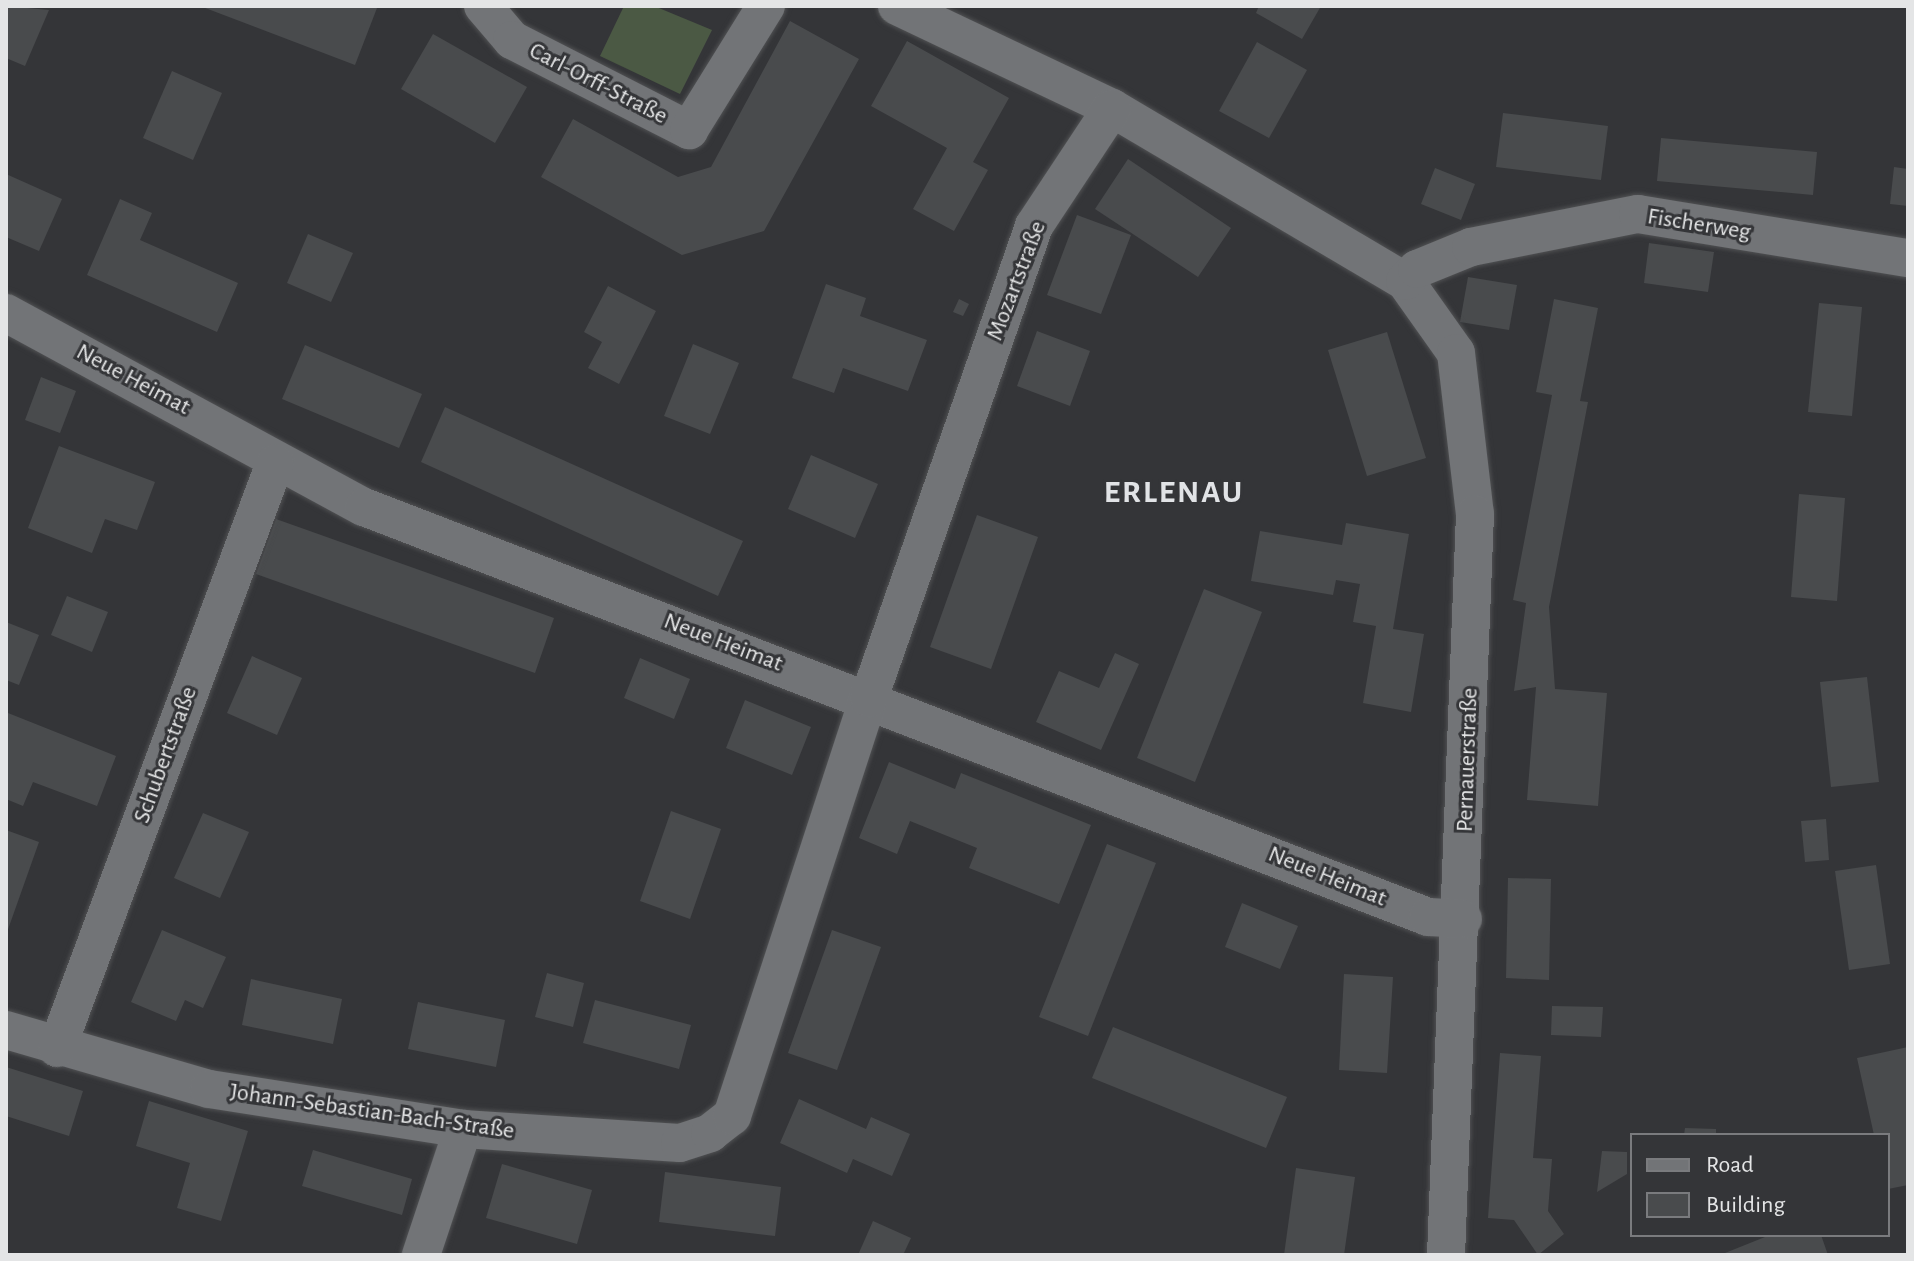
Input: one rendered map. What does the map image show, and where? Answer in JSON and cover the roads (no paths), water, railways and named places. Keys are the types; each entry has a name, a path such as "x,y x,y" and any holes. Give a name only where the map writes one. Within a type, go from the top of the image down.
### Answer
{"street":[{"name":"Carl-Orff-Straße","path":"483,6 512,40 689,130 754,9"},
{"path":"897,6 1112,108 1405,281"},
{"name":"Mozartstraße","path":"869,698 1034,226 1112,108"},
{"name":"Fischerweg","path":"1405,281 1417,269 1471,247 1638,214 1908,258"},
{"name":"Pernauerstraße","path":"1405,281 1456,353 1475,514 1463,919 1446,1255"},
{"name":"Neue Heimat","path":"6,313 188,409 275,463 364,507 869,698 1428,917 1463,919"},
{"name":"Schubertstraße","path":"57,1048 275,463"},
{"name":"Johann-Sebastian-Bach-Straße","path":"6,1030 57,1048 209,1089 463,1129 680,1143 710,1133 732,1116 869,698"},
{"path":"421,1255 463,1129"}],"district":[{"name":"ERLENAU","path":"1174,492"}]}
